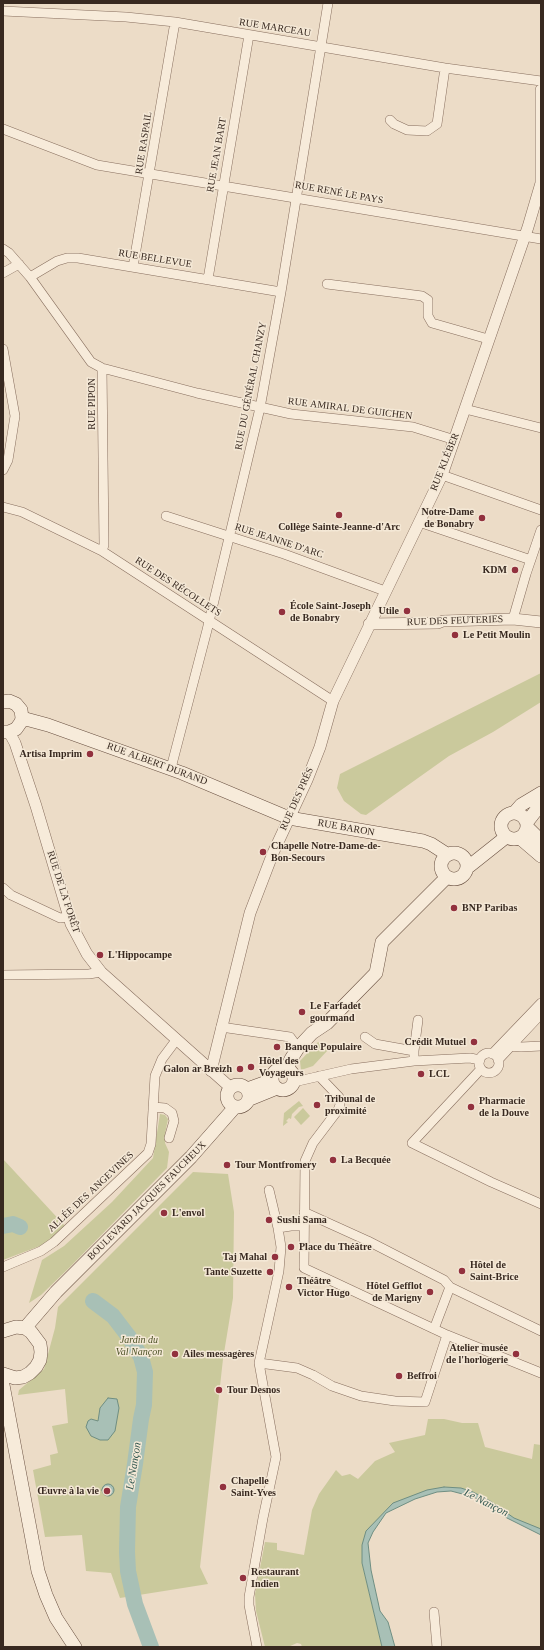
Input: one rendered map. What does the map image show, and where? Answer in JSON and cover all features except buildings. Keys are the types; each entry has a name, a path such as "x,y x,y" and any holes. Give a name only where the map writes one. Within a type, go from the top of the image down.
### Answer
{"main road":[{"path":"4,700 13,702 19,707 22,718 16,729 6,732"},
{"name":"RUE ALBERT DURAND","path":"22,718 40,722 171,768 289,818"},
{"path":"503,832 503,819 514,813 521,805 541,793"},
{"path":"503,832 513,840 525,829 541,804"},
{"path":"514,813 522,815 525,829 541,856"},
{"name":"RUE BARON","path":"289,818 403,838 445,859"},
{"path":"525,829 541,841"},
{"path":"465,863 503,832"},
{"path":"457,854 465,863 466,872 460,878 452,879 447,877 442,870 445,859 457,854"},
{"path":"286,1068 298,1048 312,1033 327,1023 376,973 382,942 447,877"},
{"path":"248,1094 275,1084 287,1089 294,1082 292,1072 286,1068 276,1070 275,1084"},
{"path":"242,1086 248,1094 246,1105 242,1107 235,1107 228,1100 228,1093 231,1088 242,1086"},
{"name":"BOULEVARD JACQUES FAUCHEUX","path":"24,1328 56,1292 191,1158 235,1107"},
{"name":"BOULEVARD JACQUES FAUCHEUX","path":"36,1337 46,1310 56,1292"},
{"path":"3,1330 16,1327 24,1328 36,1337 40,1344 41,1352 40,1360 36,1368 26,1375 9,1376 10,1387 7,1402"},
{"path":"3,1385 38,1571 56,1618 75,1647"}],"street":[{"name":"RUE DU GÉNÉRAL CHANZY","path":"171,768 210,621 260,408 297,197 328,3"},
{"name":"RUE MARCEAU","path":"3,11 126,17 175,22 445,68 541,81"},
{"name":"RUE RASPAIL","path":"133,267 175,22"},
{"name":"RUE JEAN BART","path":"208,279 249,35"},
{"path":"390,120 394,124 407,130 427,131 437,124 445,68"},
{"name":"RUE KLÉBER","path":"370,624 442,475 541,183 541,90"},
{"name":"RUE RENÉ LE PAYS","path":"3,129 97,165 297,197 541,239"},
{"name":"RUE PIPON","path":"3,249 30,277 91,362 102,368 104,545 102,551"},
{"name":"RUE BELLEVUE","path":"30,277 57,261 67,258 78,258 281,292"},
{"path":"3,273 19,264"},
{"path":"327,284 422,296 428,300 428,316 432,323 488,339"},
{"path":"3,349 15,416 8,460 3,470"},
{"name":"RUE AMIRAL DE GUICHEN","path":"102,368 260,408 292,414 413,426 455,440"},
{"path":"465,409 541,428"},
{"path":"442,475 541,510"},
{"name":"RUE DES RÉCOLLETS","path":"3,507 22,512 102,551 333,701"},
{"name":"RUE JEANNE D'ARC","path":"166,516 319,566 385,592"},
{"path":"418,522 531,560"},
{"path":"513,619 541,530"},
{"name":"RUE DES FEUTERIES","path":"370,624 438,623 443,621 513,619 541,622"},
{"name":"RUE DES PRÉS","path":"211,1071 250,913 273,853 320,746 333,701 370,624"},
{"name":"RUE DE LA FORÊT","path":"6,732 15,743 36,806 69,917 78,939 101,972 231,1088"},
{"path":"3,888 10,895 60,918 69,917"},
{"path":"3,975 89,974 101,972"},
{"path":"495,1057 541,1003"},
{"path":"541,1014 510,1046 495,1057 483,1055 480,1065 412,1143 491,1182 541,1204"},
{"path":"414,1061 418,1020"},
{"path":"221,1027 290,1038 298,1048"},
{"path":"365,1038 375,1044 414,1051"},
{"name":"ALLÉE DES ANGEVINES","path":"3,1267 41,1251 54,1242 148,1153 151,1144 155,1076 162,1059 177,1039"},
{"path":"510,1046 541,1046"},
{"path":"294,1082 351,1069 414,1061 470,1058 480,1065 487,1073 493,1072 498,1066 495,1057"},
{"path":"319,1076 339,1097 340,1105 307,1154 305,1160 304,1268 447,1335 541,1373"},
{"path":"153,1107 165,1108 172,1113 174,1121 169,1138"},
{"path":"257,1647 249,1605 249,1597 262,1518 276,1457 259,1364 279,1271 281,1246 269,1190"},
{"path":"304,1212 368,1241 444,1280 450,1287 541,1331"},
{"path":"278,1228 304,1226"},
{"path":"434,1329 450,1287"},
{"path":"259,1364 297,1368 332,1386 361,1396 394,1401 425,1402 447,1335"},
{"path":"434,1612 437,1647"}],"green space":[{"path":"541,673 541,702 493,732 449,756 366,815 361,814 344,801 337,788 340,774"},
{"path":"318,1042 328,1050 313,1066 301,1070 300,1061"},
{"path":"299,1101 303,1106 299,1107 292,1114 291,1119 289,1118 286,1121 288,1122 283,1126 284,1113"},
{"path":"303,1108 310,1116 301,1125 294,1117"},
{"path":"160,1114 165,1115 168,1119 165,1134 165,1143 169,1152 167,1168 70,1267 41,1295 29,1303 42,1260 64,1246 112,1202 153,1158"},
{"path":"3,1159 65,1226 45,1244 3,1260"},
{"name":"Jardin du Val Nançon","path":"193,1172 228,1174 234,1212 233,1298 223,1359 200,1567 208,1584 120,1598 111,1573 86,1571 82,1535 45,1537 33,1470 51,1465 50,1455 58,1453 52,1426 68,1423 65,1389 18,1395 19,1390 44,1369 55,1328 58,1307"},
{"path":"428,1419 444,1419 462,1423 478,1423 485,1447 532,1459 534,1444 541,1445 541,1532 521,1523 466,1491 457,1489 431,1491 392,1505 367,1533 362,1563 382,1647 302,1647 301,1644 297,1643 288,1647 265,1647 256,1611 255,1594 265,1542 277,1543 277,1550 304,1555 312,1510 319,1494 336,1470 342,1476 350,1474 358,1479 375,1461 395,1452 389,1443 425,1435"}],"water":[{"path":"108,1398 117,1399 119,1408 115,1431 108,1440 100,1440 91,1436 86,1427 88,1421 91,1419 98,1421 100,1408"},
{"path":"106,1484 110,1484 114,1490 110,1496 106,1496 102,1492 102,1488"},
{"path":"444,1487 461,1488 473,1492 490,1501 514,1518 541,1529 541,1535 507,1518 474,1497 451,1491 437,1492 415,1499 386,1513 373,1532 368,1543 371,1570 380,1611 388,1622 395,1647 382,1647 362,1563 362,1545 366,1531 393,1503 427,1490"}],"waterway":[{"name":"Le Nançon","path":"3,1226 13,1224 20,1227"},
{"name":"Le Nançon","path":"93,1301 113,1316 129,1337 141,1357 145,1372 144,1405 128,1507 127,1552 128,1571 135,1604 151,1647"}],"place":[{"name":"Collège Sainte-Jeanne-d'Arc","path":"339,515"},
{"name":"Notre-Dame de Bonabry","path":"482,518"},
{"name":"KDM","path":"515,570"},
{"name":"Utile","path":"407,611"},
{"name":"École Saint-Joseph de Bonabry","path":"282,612"},
{"name":"Le Petit Moulin","path":"455,635"},
{"name":"Artisa Imprim","path":"90,754"},
{"name":"Chapelle Notre-Dame-de- Bon-Secours","path":"263,852"},
{"name":"BNP Paribas","path":"454,908"},
{"name":"L'Hippocampe","path":"100,955"},
{"name":"Le Farfadet gourmand","path":"302,1012"},
{"name":"Crédit Mutuel","path":"474,1042"},
{"name":"Banque Populaire","path":"277,1047"},
{"name":"Hôtel des Voyageurs","path":"251,1067"},
{"name":"Galon ar Breizh","path":"240,1069"},
{"name":"LCL","path":"421,1074"},
{"name":"Tribunal de proximité","path":"317,1105"},
{"name":"Pharmacie de la Douve","path":"471,1107"},
{"name":"La Becquée","path":"333,1160"},
{"name":"Tour Montfromery","path":"227,1165"},
{"name":"L'envol","path":"164,1213"},
{"name":"Sushi Sama","path":"269,1220"},
{"name":"Place du Théâtre","path":"291,1247"},
{"name":"Taj Mahal","path":"275,1257"},
{"name":"Hôtel de Saint-Brice","path":"462,1271"},
{"name":"Tante Suzette","path":"270,1272"},
{"name":"Théâtre Victor Hugo","path":"289,1287"},
{"name":"Hôtel Gefflot de Marigny","path":"430,1292"},
{"name":"Ailes messagères","path":"175,1354"},
{"name":"Atelier musée de l'horlogerie","path":"516,1354"},
{"name":"Beffroi","path":"399,1376"},
{"name":"Tour Desnos","path":"219,1390"},
{"name":"Chapelle Saint-Yves","path":"223,1487"},
{"name":"Œuvre à la vie","path":"107,1491"},
{"name":"Restaurant Indien","path":"243,1578"}]}
